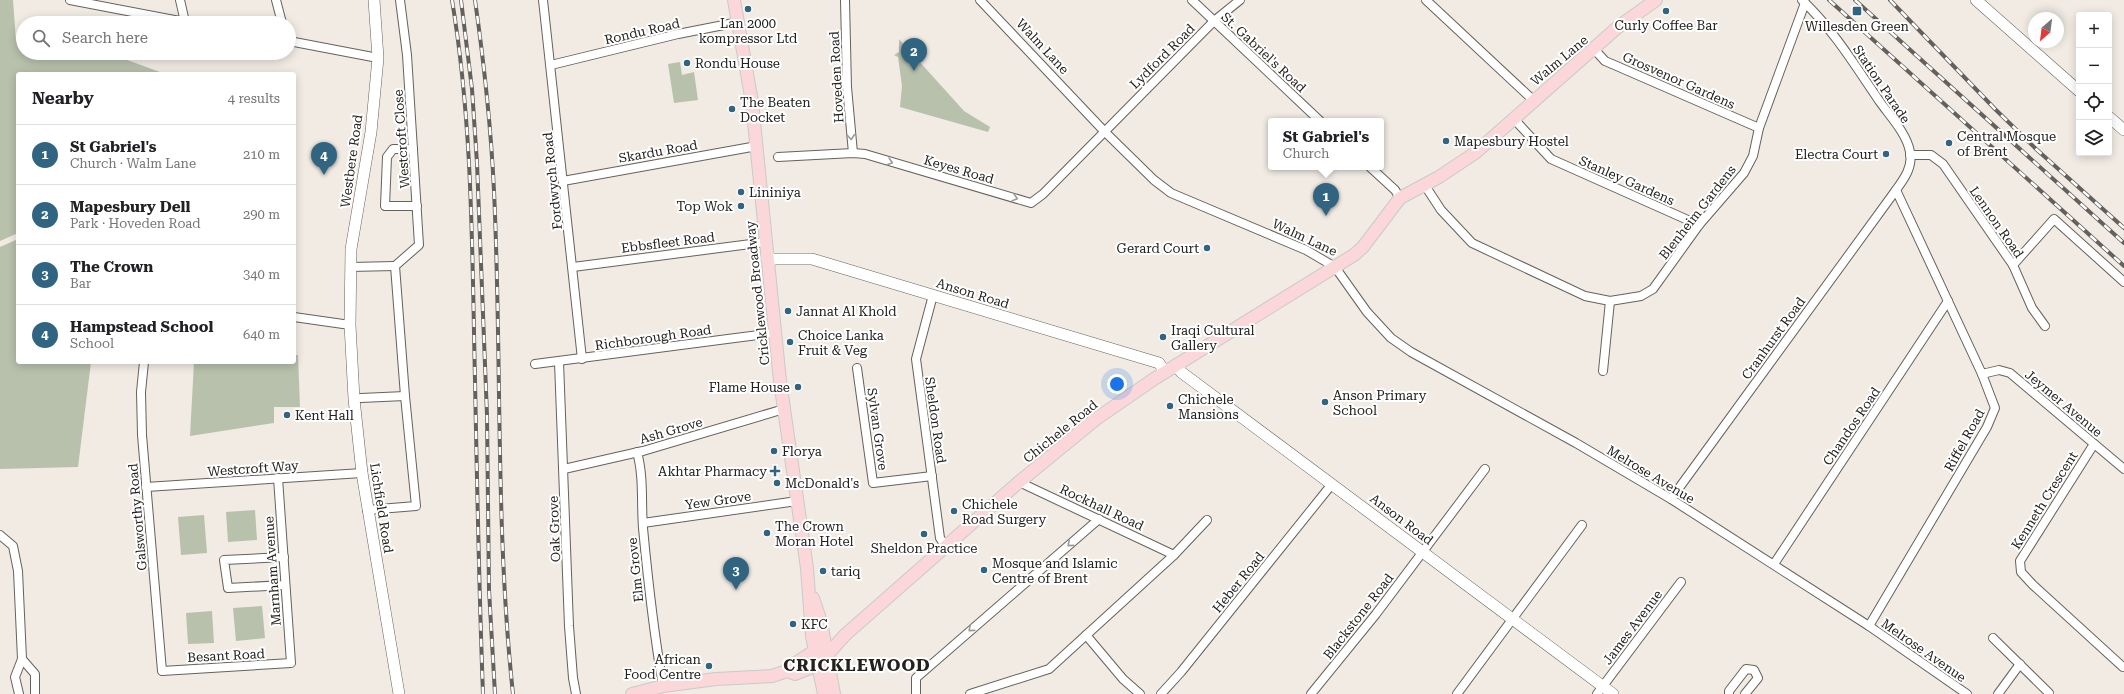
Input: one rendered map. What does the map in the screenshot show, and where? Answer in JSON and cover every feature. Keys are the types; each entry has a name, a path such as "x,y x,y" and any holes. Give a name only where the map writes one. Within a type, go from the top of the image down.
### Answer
{"main road":[{"name":"Cricklewood Broadway","path":"734,0 739,22 757,146 774,333 808,583 810,619 834,694"},
{"name":"Walm Lane","path":"1335,267 1354,256 1363,247 1400,198 1475,153 1514,119 1533,100 1633,15 1654,1"},
{"name":"Chichele Road","path":"821,653 842,640 845,635 1019,482 1096,419 1176,365 1335,267"},
{"name":"Cricklewood Broadway","path":"808,583 821,622 825,641 821,653"},
{"name":"Chichele Road","path":"825,641 838,634 845,635"},
{"path":"632,694 663,686 716,679 772,676 787,671 793,664 821,653"},
{"path":"821,653 818,665 824,694"},
{"path":"787,671 795,674 818,665"}],"street":[{"path":"70,0 152,16"},
{"path":"180,0 186,16"},
{"path":"276,0 280,16"},
{"name":"Westbere Road","path":"350,325 351,249 371,132 378,58 374,0"},
{"name":"Westcroft Close","path":"395,266 419,245 407,55 400,0"},
{"name":"Fordwych Road","path":"543,0 582,360"},
{"name":"Hoveden Road","path":"845,0 847,87 853,153"},
{"name":"Walm Lane","path":"980,0 1104,131 1154,180 1172,193 1306,250 1335,267"},
{"name":"St. Gabriel's Road","path":"1192,0 1317,118"},
{"name":"Lydford Road","path":"1104,131 1214,21 1240,0"},
{"path":"1426,0 1533,100"},
{"path":"1976,0 2076,87"},
{"name":"Blenheim Gardens","path":"1424,184 1441,210 1472,243 1585,296 1610,301 1641,296 1653,289 1699,225 1744,173 1753,156 1759,128 1804,1"},
{"name":"Station Parade","path":"1804,1 1837,39 1897,125 1907,144 1910,155"},
{"name":"Rondu Road","path":"551,65 678,34 739,22"},
{"path":"296,42 378,58"},
{"name":"Grosvenor Gardens","path":"1594,49 1605,61 1759,128"},
{"name":"Stanley Gardens","path":"1514,119 1551,159 1699,225"},
{"path":"2112,120 2124,130"},
{"name":"Keyes Road","path":"778,157 853,153 864,154 1031,203 1043,194 1104,131"},
{"name":"Skardu Road","path":"563,181 757,146"},
{"path":"413,149 393,149 387,157 385,206 417,206"},
{"path":"1896,190 1907,173 1910,155"},
{"name":"Lennon Road","path":"1910,155 1931,155 1943,164 2013,265 2032,308 2045,326"},
{"path":"1373,170 1395,190 1400,198"},
{"name":"Riffel Road","path":"1869,626 1992,418 1995,408 1982,374 1896,190"},
{"name":"Cranhurst Road","path":"1670,499 1896,190"},
{"path":"2013,265 2054,219 2124,282"},
{"name":"Ebbsfleet Road","path":"573,267 766,242"},
{"name":"Anson Road","path":"767,259 812,259 1159,363 1166,372"},
{"path":"350,267 395,266 405,396 416,506 367,510"},
{"name":"Melrose Avenue","path":"1335,267 1367,312 1391,338 1411,352 1576,443 1670,499 1869,626 1967,694"},
{"name":"Sheldon Road","path":"933,295 916,359 940,538 946,547"},
{"path":"1603,371 1610,301"},
{"name":"Chandos Road","path":"1774,564 1948,301"},
{"path":"296,317 350,325"},
{"name":"Lichfield Road","path":"350,325 354,399 362,473 399,694"},
{"name":"Richborough Road","path":"535,364 582,360 774,333"},
{"name":"Oak Grove","path":"560,362 569,618 575,692"},
{"name":"Galsworthy Road","path":"144,364 141,392 146,487 162,670"},
{"name":"Anson Road","path":"1176,365 1181,372 1513,620 1600,690 1613,694"},
{"name":"Sylvan Grove","path":"857,368 873,483 932,476"},
{"name":"Jeymer Avenue","path":"1982,374 1999,370 2010,374 2124,469"},
{"path":"361,398 405,396"},
{"name":"Ash Grove","path":"564,469 637,452 768,415 771,412 784,409"},
{"name":"Kenneth Crescent","path":"2094,444 2020,561 2021,572 2033,585 2124,667"},
{"name":"Elm Grove","path":"637,452 641,466 643,523 649,596 663,686"},
{"name":"Blackstone Road","path":"1311,694 1423,552 1485,468"},
{"name":"Westcroft Way","path":"146,487 362,473"},
{"name":"Marnham Avenue","path":"278,478 291,663"},
{"name":"Rockhall Road","path":"1019,482 1174,555"},
{"name":"Heber Road","path":"1160,694 1181,672 1332,484"},
{"name":"Yew Grove","path":"643,523 797,501"},
{"path":"916,694 916,678 1099,519"},
{"path":"970,694 1049,669 1174,555 1207,520"},
{"path":"1457,694 1582,525"},
{"path":"0,535 12,546 18,571 22,659 16,677 19,694"},
{"path":"284,557 224,560 228,588 285,585"},
{"name":"James Avenue","path":"1600,690 1681,582"},
{"path":"1086,635 1123,679 1140,694"},
{"path":"1993,638 2049,693"},
{"path":"22,659 35,674 35,694"},
{"name":"Besant Road","path":"162,670 291,663"},
{"path":"1998,694 2020,664"},
{"path":"1729,694 1729,691 1746,669 1754,670 1758,678 1746,694"}],"green space":[{"path":"0,0 13,0 16,60 127,60 160,72 16,72 16,234 0,241"},
{"path":"899,39 964,111 990,127 988,132 900,107 902,86 898,57 894,55 899,52"},
{"path":"680,62 682,75 694,72 698,100 674,103 668,64"},
{"path":"16,240 16,364 91,364 78,467 0,469 0,247"},
{"path":"296,355 298,355 300,407 274,407 274,423 190,436 194,364 296,364"},
{"path":"255,510 257,540 228,542 226,512"},
{"path":"204,515 207,553 181,555 178,517"},
{"path":"262,606 265,638 236,641 233,608"},
{"path":"212,611 214,643 188,644 186,613"}],"railway":[{"path":"452,0 459,47 468,142 483,694"},
{"path":"461,0 472,89 477,163 487,415 489,590 495,694"},
{"path":"475,0 487,95 493,167 498,317 501,506 507,631 513,694"},
{"path":"1829,0 2124,266"},
{"path":"1855,0 2124,243"},
{"path":"1890,0 1995,109 2036,149 2124,228"}],"place":[{"name":"Lan 2000 kompressor Ltd","path":"748,9"},
{"name":"Curly Coffee Bar","path":"1666,11"},
{"name":"Willesden Green","path":"1857,11"},
{"name":"Rondu House","path":"687,63"},
{"name":"Mapesbury Dell","path":"914,71"},
{"name":"The Beaten Docket","path":"732,109"},
{"name":"Mapesbury Hostel","path":"1446,141"},
{"name":"Central Mosque of Brent","path":"1949,143"},
{"name":"Electra Court","path":"1886,154"},
{"name":"Hampstead School","path":"324,175"},
{"name":"Lininiya","path":"741,192"},
{"name":"Top Wok","path":"741,206"},
{"name":"St Gabriel's","path":"1326,216"},
{"name":"Gerard Court","path":"1207,248"},
{"name":"Jannat Al Khold","path":"788,311"},
{"name":"Iraqi Cultural Gallery","path":"1163,337"},
{"name":"Choice Lanka Fruit & Veg","path":"790,342"},
{"name":"Flame House","path":"798,387"},
{"name":"Anson Primary School","path":"1325,402"},
{"name":"Chichele Mansions","path":"1170,406"},
{"name":"Kent Hall","path":"287,415"},
{"name":"Florya","path":"774,451"},
{"name":"Akhtar Pharmacy","path":"775,471"},
{"name":"McDonald's","path":"777,483"},
{"name":"Chichele Road Surgery","path":"954,511"},
{"name":"The Crown Moran Hotel","path":"767,533"},
{"name":"Sheldon Practice","path":"924,534"},
{"name":"Mosque and Islamic Centre of Brent","path":"984,570"},
{"name":"tariq","path":"823,571"},
{"name":"The Crown","path":"736,590"},
{"name":"KFC","path":"793,624"},
{"name":"African Food Centre","path":"709,666"}],"district":[{"name":"CRICKLEWOOD","path":"857,665"}]}
